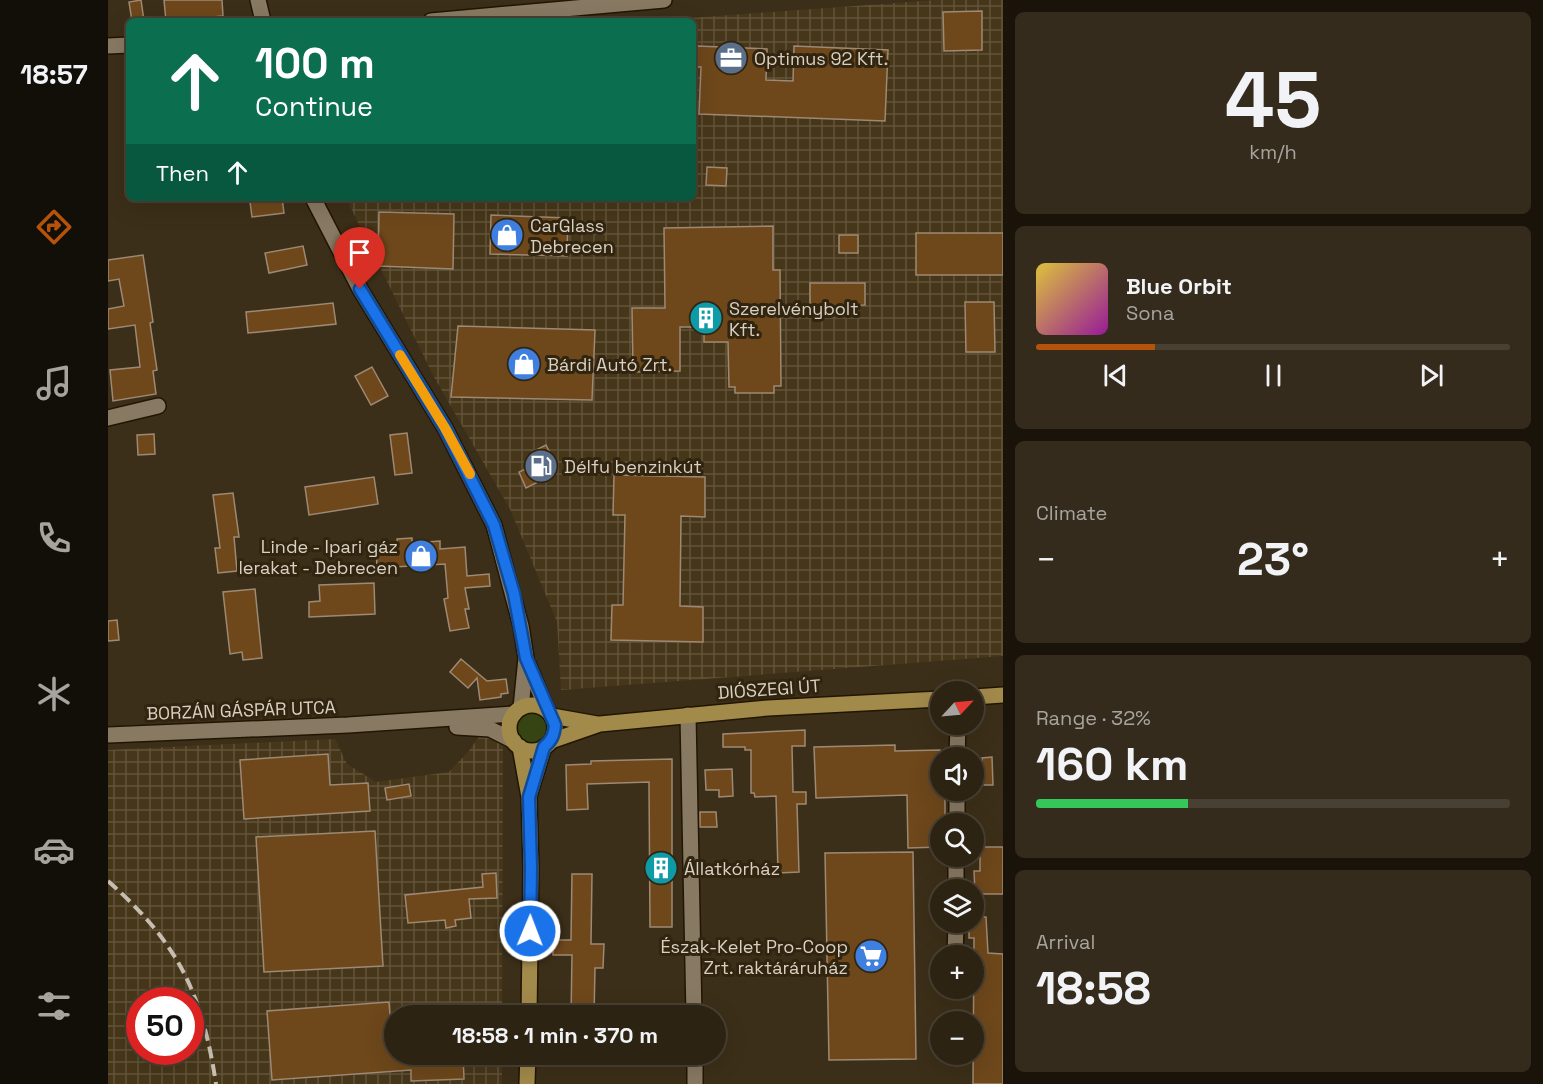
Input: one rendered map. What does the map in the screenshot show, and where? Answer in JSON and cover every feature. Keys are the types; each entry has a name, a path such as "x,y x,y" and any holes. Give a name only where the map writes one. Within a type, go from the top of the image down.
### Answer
{"main road":[{"path":"984,696 1003,695"},
{"name":"DIÓSZEGI ÚT","path":"547,744 600,724 768,708 930,700"},
{"path":"528,1005 531,868 529,797 517,744 510,732 510,723 517,711 529,705 539,706 550,713 555,725 554,734 547,744 529,797"},
{"name":"DIÓSZEGI ÚT","path":"550,713 600,724"},
{"path":"517,744 528,750 536,750 547,744"},
{"path":"527,1084 528,1065"}],"street":[{"path":"258,0 262,18"},
{"path":"456,18 572,4 664,0"},
{"path":"108,46 126,45"},
{"path":"315,201 360,289 445,428 494,525 514,594 526,658 550,713"},
{"path":"108,418 158,406"},
{"path":"517,711 526,658"},
{"name":"BORZÁN GÁSPÁR UTCA","path":"108,735 376,723 517,711"},
{"path":"688,715 694,1005"},
{"name":"BORZÁN GÁSPÁR UTCA","path":"376,723 490,729 517,744"},
{"path":"695,1065 696,1084"}],"shaded area":[{"path":"937,0 1003,0 1003,656 561,690 557,622 510,509 434,377 347,201 696,201 696,18 690,18"},
{"path":"481,734 503,740 502,1005 384,1005 384,1065 502,1065 502,1084 108,1084 108,750 335,739 347,764 376,782 449,772"}],"green space":[{"path":"532,713 543,717 547,728 543,739 532,743 521,739 517,728 521,717"}],"building":[{"path":"141,0 144,18 132,18 129,2"},
{"path":"164,0 222,0 223,16 166,18"},
{"path":"982,11 982,50 944,51 943,12"},
{"path":"697,46 767,49 766,80 793,81 794,46 888,50 885,121 699,114 701,67 696,67"},
{"path":"707,167 727,168 726,186 706,185"},
{"path":"282,201 284,213 252,217 250,202"},
{"path":"379,212 454,214 453,269 378,266"},
{"path":"491,215 568,218 567,256 490,254"},
{"name":"Szerelvénybolt Kft.","path":"773,226 773,270 780,270 781,386 774,386 774,393 735,393 735,387 729,387 728,342 704,342 704,327 680,327 680,371 633,372 632,308 665,308 664,228"},
{"path":"916,233 1003,233 1003,275 916,275"},
{"path":"839,235 858,235 858,253 839,253"},
{"path":"303,246 307,265 269,273 265,253"},
{"path":"143,255 153,322 150,323 157,370 153,371 156,394 113,401 110,370 140,367 135,325 108,329 108,309 124,306 119,279 108,281 108,260"},
{"path":"810,283 865,283 865,305 810,306"},
{"path":"965,302 994,302 995,352 966,352"},
{"path":"333,303 336,324 248,333 246,312"},
{"name":"Bárdi Autó Zrt.","path":"458,326 595,330 592,400 451,397"},
{"path":"372,367 388,396 371,405 355,376"},
{"path":"407,433 412,473 395,475 390,435"},
{"path":"154,434 155,454 138,455 137,435"},
{"path":"546,445 555,463 541,470 532,452"},
{"path":"532,466 540,481 526,488 519,472"},
{"path":"614,475 705,477 705,517 681,516 680,606 703,607 703,642 611,640 612,605 623,605 625,515 613,515"},
{"path":"374,477 378,504 309,515 305,487"},
{"path":"233,493 239,537 234,537 237,571 218,573 215,548 220,548 213,495"},
{"path":"412,538 412,543 440,541 440,549 465,547 467,576 489,574 490,586 465,588 469,609 465,609 469,628 450,631 444,599 448,598 445,564 377,568 376,546 398,545 397,539"},
{"path":"374,583 375,614 309,617 309,602 320,601 319,585"},
{"path":"255,589 262,658 243,660 242,652 230,654 223,592"},
{"path":"117,620 119,640 108,641 108,621"},
{"path":"461,659 487,681 506,679 508,693 501,694 501,697 480,700 477,678 468,688 450,672"},
{"path":"805,730 805,746 792,746 793,792 806,792 806,804 797,804 799,872 778,873 776,796 755,797 754,793 751,793 751,750 745,750 745,747 723,747 723,734"},
{"path":"895,745 895,751 930,750 930,801 945,801 945,813 930,813 930,847 908,848 907,795 816,798 814,747"},
{"path":"328,754 330,785 368,783 370,811 244,819 240,760"},
{"path":"992,757 993,785 984,785 984,758"},
{"name":"Állatkórház","path":"672,759 672,927 650,927 649,782 587,784 588,809 567,810 566,765 591,764 591,761"},
{"path":"732,769 733,796 719,797 719,790 706,790 705,770"},
{"path":"409,784 411,796 387,800 385,788"},
{"path":"700,812 716,812 717,827 700,827"},
{"path":"375,831 383,966 264,972 256,837"},
{"path":"984,847 1003,847 1003,894 984,894 984,879 974,879 974,871 980,871 980,867 984,867"},
{"name":"Észak-Kelet Pro-Coop Zrt. raktáráruház","path":"913,852 916,1059 829,1060 825,853"},
{"path":"496,873 497,898 469,899 471,918 455,920 456,926 446,928 445,920 408,923 405,895 483,887 482,874"},
{"path":"572,874 592,874 591,944 604,944 603,968 595,968 594,1005 571,1005 572,955 553,955 553,940 571,940"},
{"path":"984,917 986,917 988,953 1003,954 1003,1084 973,1084 973,1065 984,1065 984,1011 974,1011 974,999 984,999 984,945 974,945 974,938 969,938 969,933 984,933"},
{"path":"389,1002 389,1005 384,1005 384,1065 463,1065 464,1079 411,1081 411,1070 272,1080 267,1011"}],"railway":[{"path":"108,881 152,926 183,971 203,1022 216,1084"}],"slow traffic":[{"path":"400,355 470,474"}],"place":[{"name":"Optimus 92 Kft.","path":"731,58"},
{"name":"CarGlass Debrecen","path":"507,235"},
{"name":"Szerelvénybolt Kft.","path":"706,318"},
{"name":"Bárdi Autó Zrt.","path":"524,364"},
{"name":"Délfu benzinkút","path":"541,466"},
{"name":"Linde - Ipari gáz lerakat - Debrecen","path":"421,556"},
{"name":"Állatkórház","path":"661,868"},
{"name":"Észak-Kelet Pro-Coop Zrt. raktáráruház","path":"871,956"}],"route":[{"path":"360,289 445,428 494,525 514,594 526,658 555,725 551,741 544,747 529,797 530,931"}]}
